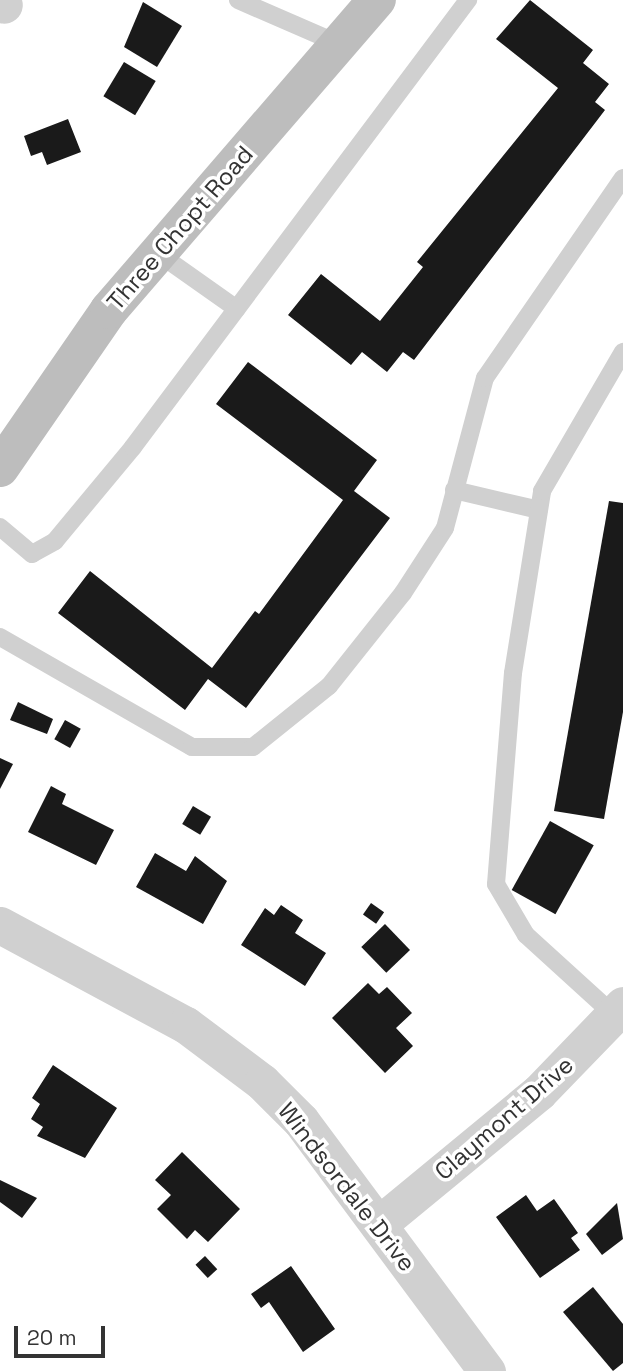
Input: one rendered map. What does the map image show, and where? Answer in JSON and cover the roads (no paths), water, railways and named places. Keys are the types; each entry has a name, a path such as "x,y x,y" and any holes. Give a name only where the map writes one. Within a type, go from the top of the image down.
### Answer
{"main road":[{"name":"Three Chopt Road","path":"0,468 109,310 337,43 377,0"}],"street":[{"name":"Windsordale Drive","path":"0,925 224,1051 301,1122 487,1371"},
{"name":"Claymont Drive","path":"379,1224 539,1092 619,1010"}],"lane":[{"path":"238,0 337,43"},
{"path":"0,527 32,554 55,541 237,309 468,0"},
{"path":"0,637 192,747 253,747 329,687 403,593 445,528 485,378 589,221 623,178"},
{"path":"159,254 237,309"},
{"path":"619,1010 526,935 496,884 513,673 542,491 623,352"},
{"path":"454,490 539,510"}]}
